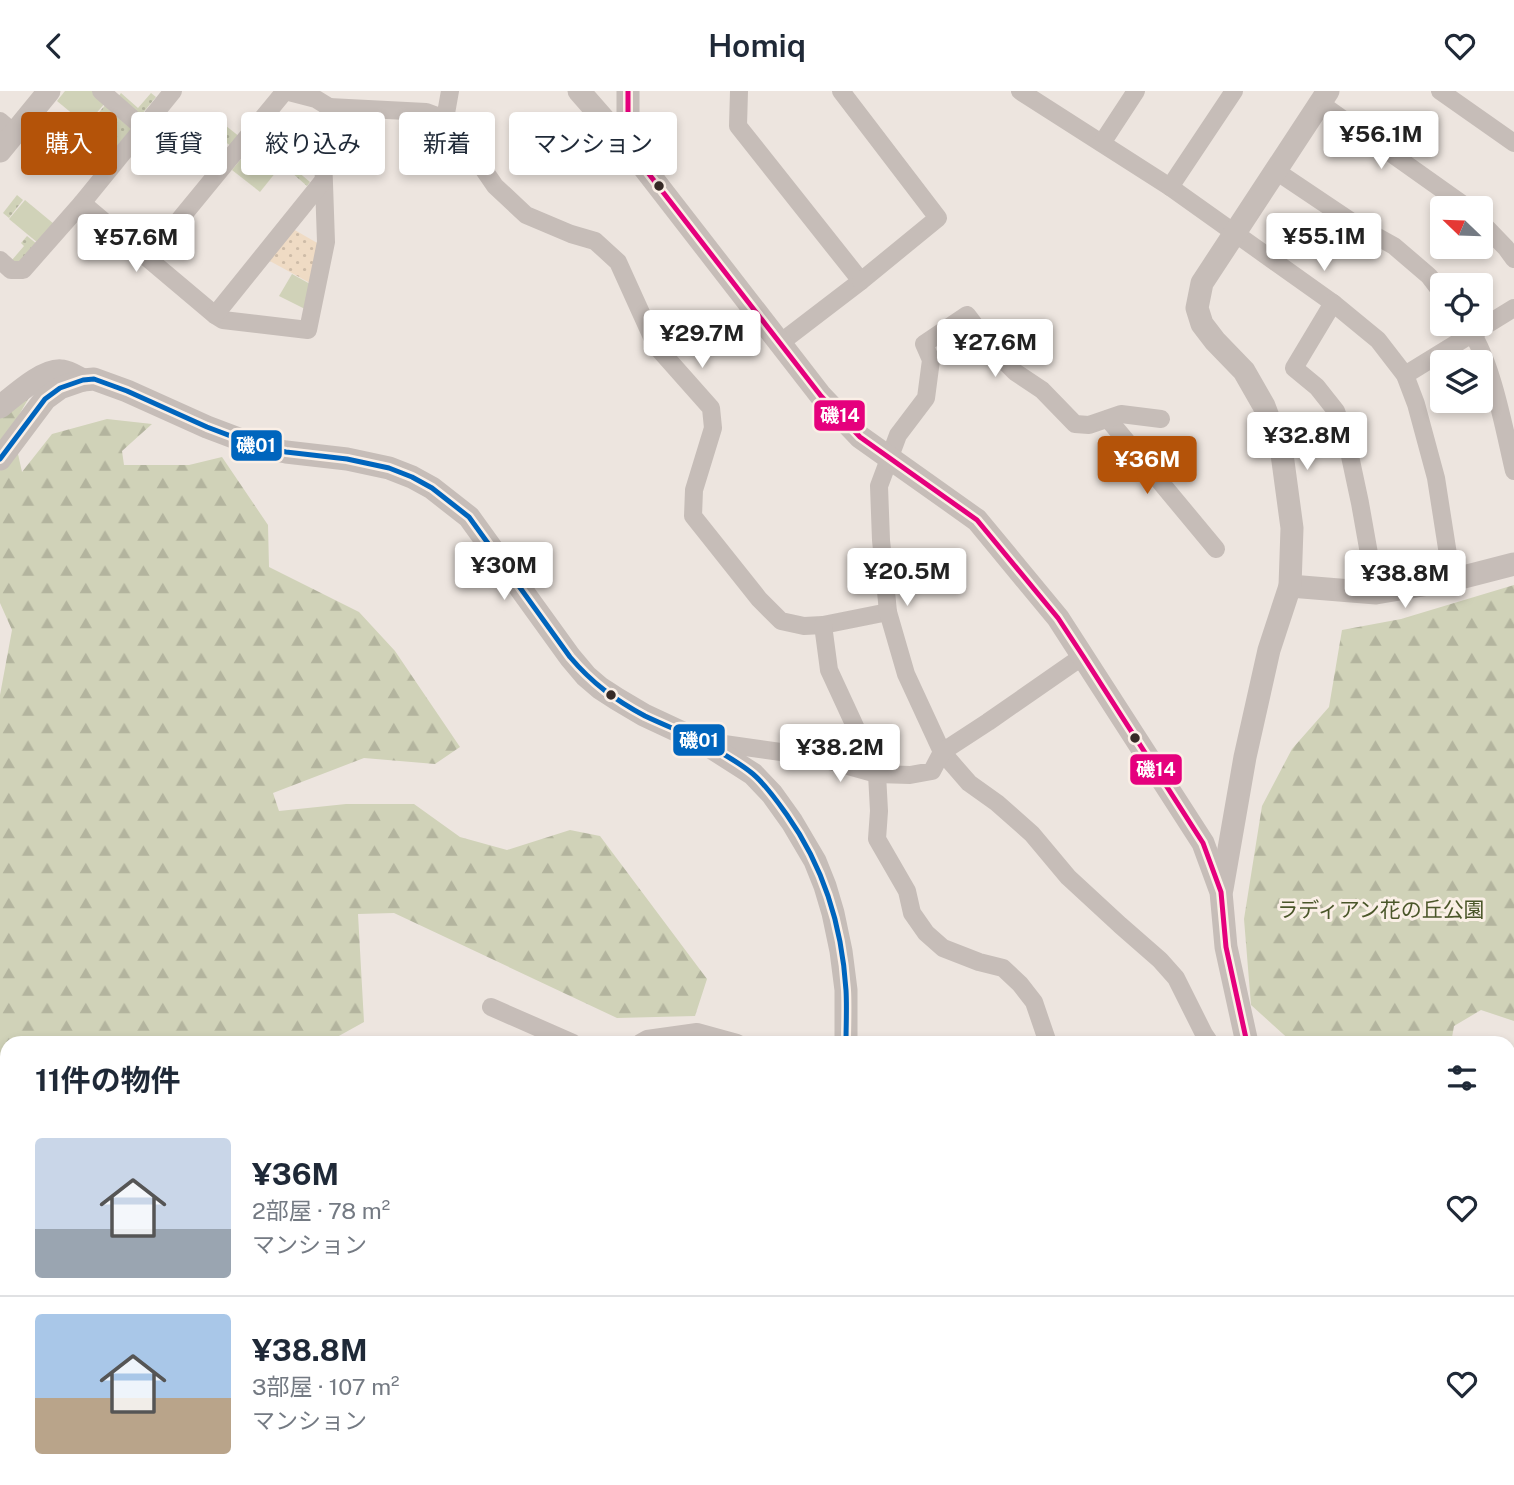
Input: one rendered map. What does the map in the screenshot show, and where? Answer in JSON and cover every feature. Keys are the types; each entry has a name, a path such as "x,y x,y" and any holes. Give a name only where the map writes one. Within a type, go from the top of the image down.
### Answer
{"street":[{"path":"5,135 49,91"},
{"path":"101,91 131,117"},
{"path":"155,112 173,91"},
{"path":"148,258 285,91 316,99 329,107 426,112"},
{"path":"446,112 450,91"},
{"path":"579,91 597,112"},
{"path":"628,91 628,112"},
{"path":"739,91 738,125 861,281"},
{"path":"780,343 938,218 841,91"},
{"path":"1020,91 1044,97 1101,143 1236,233 1333,303 1378,340 1405,375 1416,404 1436,478 1452,580"},
{"path":"1101,143 1136,91"},
{"path":"1170,187 1234,91"},
{"path":"1440,91 1514,143"},
{"path":"1221,892 1248,744 1269,650 1290,586 1293,528 1282,454 1264,406 1244,371 1202,324 1197,308 1202,283 1324,97 1452,196"},
{"path":"82,203 215,316 223,320 308,330 326,243 323,155 329,107"},
{"path":"0,260 11,270 23,270 82,203 131,141"},
{"path":"1276,171 1358,226 1394,246 1430,278"},
{"path":"487,175 526,215 594,241 618,262 656,346 711,408 713,428 694,490 693,516 759,599 781,621 804,626 888,612"},
{"path":"650,175 829,404 860,436 977,520 1058,618 1203,843 1221,892 1226,947 1245,1036"},
{"path":"215,316 323,181"},
{"path":"1493,234 1514,259"},
{"path":"1333,303 1294,368 1317,387 1336,411 1347,442 1376,593"},
{"path":"1493,317 1514,308"},
{"path":"1161,419 1121,414 1089,425 1075,424 1042,390 1015,372 995,352 967,315 924,344 931,360 926,398 898,435 880,487 881,540 888,612 906,674 942,752 969,783 1032,834 1077,885 1177,978 1205,1036"},
{"path":"1405,375 1458,336"},
{"path":"1473,336 1496,397 1514,471"},
{"path":"0,407 48,373 62,371 83,380"},
{"path":"0,459 45,399 60,388 94,379 260,447 347,459 389,468 432,488 469,517 570,657 600,688 644,715 706,744 753,773 772,794 815,860 825,886 841,951 846,990 846,1036"},
{"path":"1108,419 1216,549"},
{"path":"1290,586 1376,593 1452,580 1514,564"},
{"path":"822,625 829,670 877,774 877,839 907,891 912,913 926,933 943,948 1003,968 1020,983 1034,1002 1046,1036"},
{"path":"706,744 724,744 816,758 877,774 910,775 932,771 942,752 1083,656"},
{"path":"491,1007 557,1036"},
{"path":"666,1036 697,1031 714,1036"}],"green space":[{"path":"65,91 93,91 106,102 97,112 70,112 57,101"},
{"path":"121,93 138,108 151,93 156,97 144,112 135,112 118,97"},
{"path":"107,103 123,117 121,120 131,129 117,146 117,112 99,112"},
{"path":"227,127 240,137 232,147 227,143"},
{"path":"241,159 241,175 274,175 260,192 232,170"},
{"path":"294,175 302,175 310,182 307,186"},
{"path":"17,195 23,200 9,218 3,213"},
{"path":"25,200 54,224 38,243 9,219"},
{"path":"27,236 37,244 22,262 16,263 12,260 24,246 21,243"},
{"path":"292,274 310,284 305,309 279,296"},
{"path":"34,389 12,427 22,472 52,434 107,419 152,424 122,451 124,465 189,465 222,457 268,525 269,567 359,612 395,651 460,747 435,764 364,758 273,793 279,811 346,804 414,804 460,837 507,850 570,830 600,836 707,979 695,1016 617,1018 394,913 358,914 364,1022 339,1036 0,1036 0,695 12,630 0,603 0,416"},
{"name":"ラディアン花の丘公園","path":"1514,585 1514,1021 1481,1010 1454,1026 1452,1036 1285,1036 1251,1005 1244,919 1262,806 1292,749 1329,707 1342,630 1401,619"}],"sand":[{"path":"293,229 319,244 310,283 268,260"}],"transit line":[{"name":"磯14","path":"628,91 628,147 821,396 860,437 977,520 1058,618 1083,656 1203,843 1221,892 1226,947 1245,1036"},
{"name":"磯01","path":"0,459 45,399 60,388 94,379 260,447 347,459 389,468 432,488 469,517 570,657 595,683 634,710 737,762 758,778 775,799 811,855 835,920 844,966 846,1036"}]}
